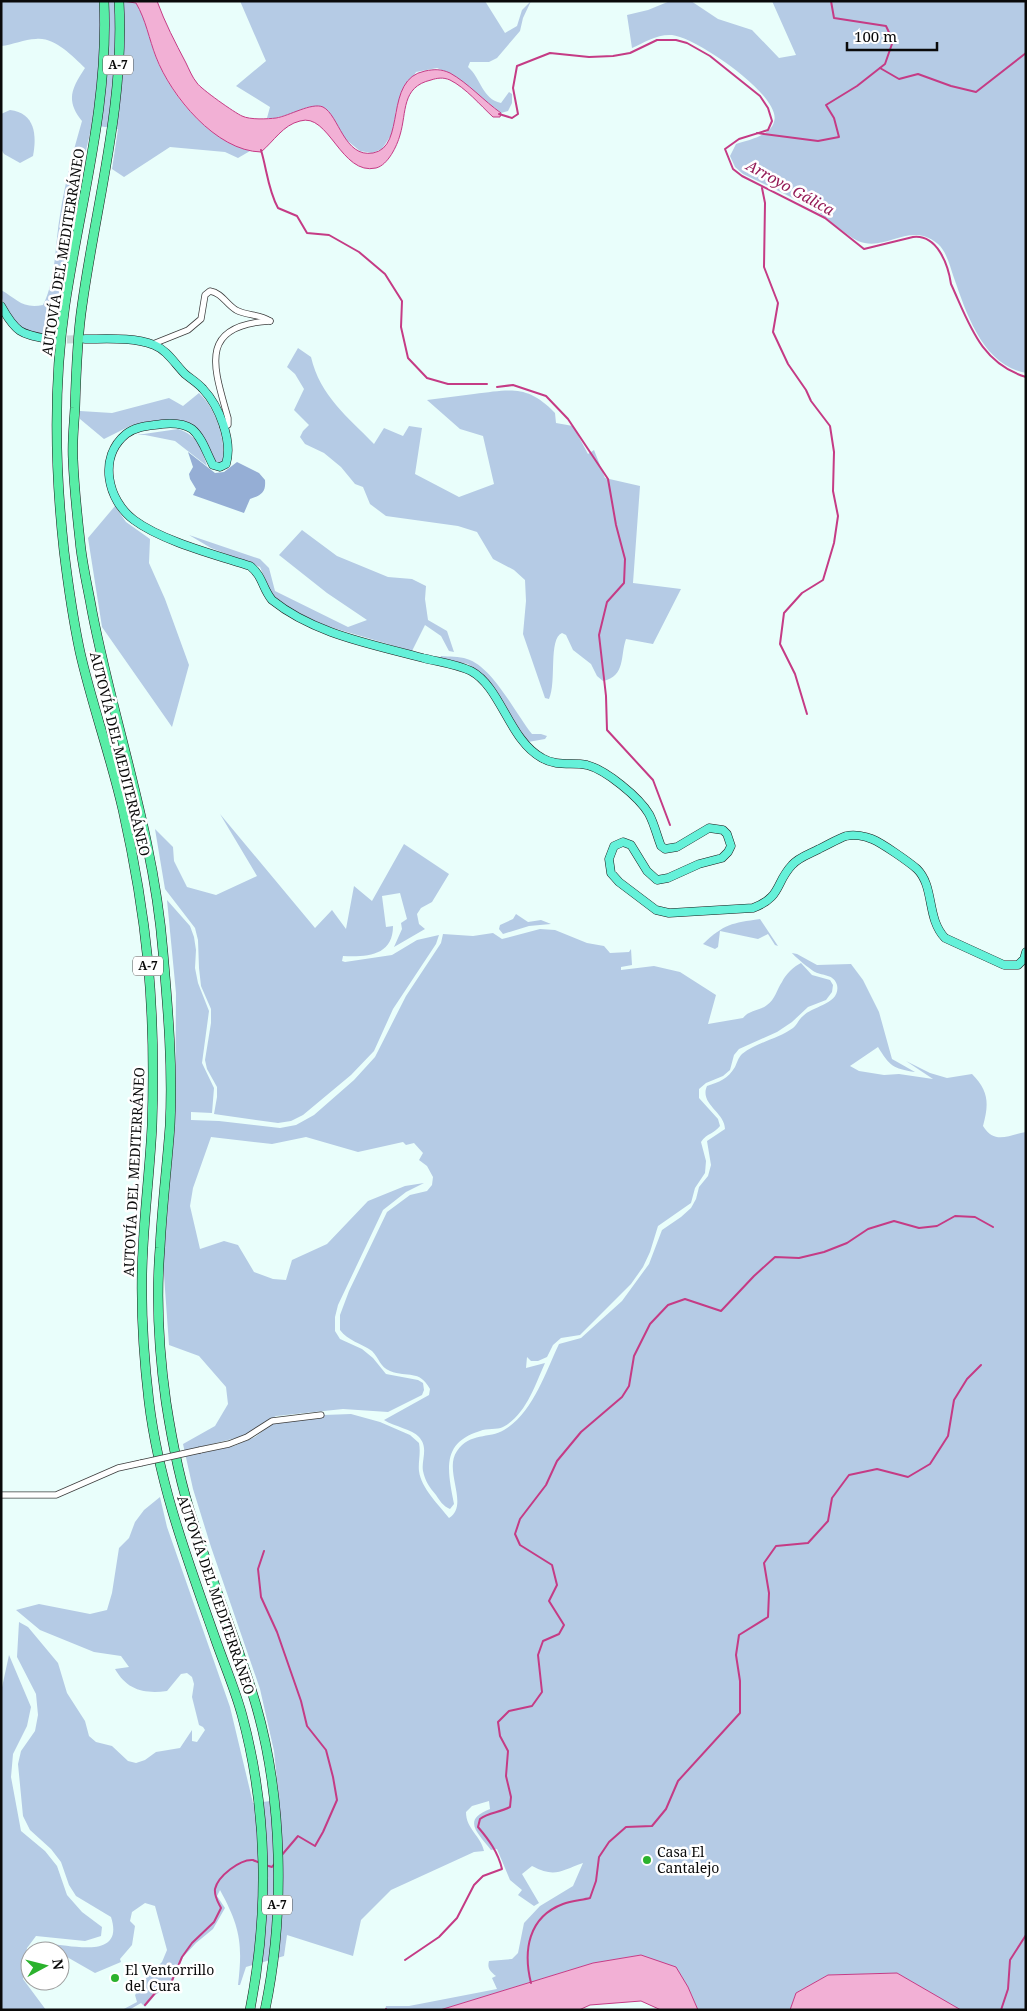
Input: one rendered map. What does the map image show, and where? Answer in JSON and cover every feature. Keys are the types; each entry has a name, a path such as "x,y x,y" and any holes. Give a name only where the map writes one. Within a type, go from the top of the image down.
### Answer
{"highway":[{"name":"AUTOVÍA DEL MEDITERRÁNEO","path":"104,1 103,78 98,126 70,280 58,368 56,460 64,554 81,652 123,810 135,871 148,961 152,1057 152,1123 143,1250 142,1311 149,1403 159,1462 177,1530 241,1712 253,1761 259,1802 263,1856 263,1910 257,1973 250,2010"},
{"name":"AUTOVÍA DEL MEDITERRÁNEO","path":"119,1 118,66 113,128 81,309 73,457 80,550 100,651 148,844 163,947 169,1054 170,1119 159,1252 159,1313 166,1399 177,1459 192,1519 257,1707 269,1758 278,1855 277,1914 272,1978 265,2010"}],"main road":[{"path":"1,306 16,330 32,336 53,340"},
{"path":"85,339 119,339 153,344 161,348 186,375 203,388 212,400 223,427 229,454 226,464 220,466 213,465 201,441 192,430 184,425 174,423 140,427 126,434 113,451 108,468 111,487 120,506 132,519 146,529 250,566 260,575 267,594 272,600 311,624 356,640 455,665 473,672 482,680 499,704 523,743 542,758 555,764 586,765 613,779 637,799 649,814 661,846 665,849 677,847 709,828 723,830 730,839 731,846 722,858 699,864 668,878 657,880 647,871 631,845 623,842 614,846 609,859 611,874 656,910 668,913 753,908 765,903 775,894 788,870 801,858 847,836 860,835 873,839 917,869 924,880 934,922 938,931 945,938 1004,965 1018,965 1024,959 1026,952"}],"street":[{"path":"153,344 188,330 201,319 205,295 210,291 216,292 224,298 233,309 246,315 264,317 270,321 260,321 233,329 226,334 218,345 215,353 215,363 228,418 228,425 223,427"},
{"path":"1,1495 56,1495 75,1488 110,1470 229,1444 247,1437 272,1421 321,1415"}],"shaded area":[{"path":"1,1 122,1 136,3 161,69 181,101 208,129 230,143 250,151 238,158 225,152 170,147 124,177 112,169 118,129 92,125 69,235 52,345 48,344 48,334 30,333 17,325 3,302 1,290 30,306 43,305 47,295 53,273 64,191 82,121 73,107 72,94 85,68 63,48 43,39 27,40 1,46"},
{"path":"122,1 157,1 170,32 195,81 218,101 245,117 259,119 276,118 313,106 323,107 329,111 343,135 355,149 363,153 373,153 383,148 390,139 399,99 404,86 412,77 425,71 435,70 450,73 463,82 501,113 500,117 493,117 456,83 438,78 421,83 414,88 407,101 397,144 388,159 376,168 364,168 353,163 328,134 310,121 300,121 289,126 261,152 244,149 212,132 184,104 163,72 136,3"},
{"path":"240,1 485,1 505,33 517,26 522,10 531,1 523,18 520,31 497,58 489,62 470,62 468,67 486,93 495,101 501,103 509,92 512,94 512,103 508,111 501,113 451,74 437,68 416,72 396,110 393,132 382,149 372,153 360,151 344,138 328,111 308,107 294,113 267,118 270,107 236,86 266,61"},
{"path":"670,1 691,1 718,19 752,30 779,58 796,55 772,1 1026,1 1026,373 1011,368 998,360 979,336 971,322 946,255 938,244 928,237 918,235 868,244 858,241 817,211 743,174 735,167 730,156 736,144 758,137 768,131 774,122 773,111 765,98 735,70 717,57 683,38 672,35 661,36 632,48 627,15 648,10"},
{"path":"10,110 25,116 29,120 34,133 33,156 20,163 4,154 1,149 1,114"},
{"path":"298,348 311,357 315,371 328,395 374,444 384,428 403,436 409,426 422,428 415,474 459,497 494,484 483,436 460,429 427,400 498,391 518,391 536,397 545,404 555,413 556,423 573,426 588,454 594,450 605,478 640,486 633,583 681,589 653,644 626,639 619,670 615,675 603,681 597,676 591,664 573,650 566,635 562,633 555,643 551,692 549,699 545,698 523,634 526,601 525,580 514,570 493,559 477,532 458,526 386,516 370,504 363,487 355,484 341,467 324,453 305,444 300,437 309,425 294,410 304,389 295,374 287,367"},
{"path":"199,393 210,407 219,425 224,453 223,462 217,463 212,459 191,426 163,420 132,425 104,439 80,419 80,411 112,413 169,398 183,406"},
{"path":"178,429 190,435 198,443 207,466 175,441 137,435"},
{"path":"188,452 215,473 224,472 237,462 259,473 265,480 264,490 258,496 250,499 244,513 193,495 196,489 190,479 189,474 193,467"},
{"path":"115,506 126,522 150,539 149,563 165,599 189,665 172,727 102,627 88,538"},
{"path":"302,530 337,556 388,577 412,579 426,586 425,599 428,620 447,631 454,652 449,651 441,636 425,625 412,651 323,625 289,608 273,597 260,567 211,548 189,535 260,559 269,568 275,591 348,627 367,620 327,593 279,555"},
{"path":"441,656 464,658 476,663 503,692 532,734 547,736 545,739 528,742 521,736 484,677 468,664 440,659"},
{"path":"220,814 315,928 332,910 346,929 354,886 372,901 404,844 449,874 432,902 421,908 417,914 419,924 425,929 394,947 402,929 401,923 407,919 400,893 382,896 386,927 393,926 389,943 377,953 361,956 343,956 342,961 345,962 392,955 417,940 439,935 436,944 393,1009 374,1051 351,1075 303,1115 291,1121 278,1123 214,1114 217,1087 207,1069 205,1060 211,1023 211,1009 201,986 198,940 195,928 165,889 155,829 173,847 174,861 187,887 216,895 257,876"},
{"path":"167,900 190,926 196,950 195,968 198,983 209,1011 202,1063 214,1088 212,1113 191,1112 191,1120 219,1121 280,1128 296,1125 314,1115 354,1080 375,1057 406,996 441,943 443,934 473,936 493,933 502,939 540,929 555,930 587,943 604,946 610,953 629,952 631,949 632,965 621,967 621,970 654,966 680,972 716,995 708,1024 743,1018 748,1013 764,1007 770,1003 787,974 801,963 812,975 830,980 833,985 832,992 826,1000 808,1007 792,1022 777,1032 739,1049 734,1055 730,1070 699,1089 699,1098 718,1119 720,1126 701,1142 706,1161 705,1173 695,1188 691,1203 658,1226 650,1252 643,1267 631,1284 580,1335 561,1338 553,1345 547,1357 538,1361 531,1361 527,1357 526,1368 545,1363 529,1399 518,1415 503,1427 480,1431 467,1436 458,1443 450,1460 450,1481 454,1504 450,1509 440,1501 425,1478 423,1471 424,1445 422,1441 416,1434 384,1420 429,1395 430,1389 417,1376 390,1371 382,1365 372,1351 343,1334 340,1330 340,1315 349,1291 387,1212 410,1195 427,1191 432,1185 433,1177 427,1166 419,1160 423,1153 414,1143 406,1145 403,1142 358,1152 306,1137 272,1144 211,1137 193,1188 190,1206 200,1249 224,1241 238,1245 254,1272 273,1279 286,1280 292,1260 327,1244 368,1201 405,1186 424,1183 406,1192 383,1210 338,1305 335,1317 335,1331 340,1339 362,1349 373,1358 386,1374 418,1380 423,1383 424,1390 422,1395 388,1412 343,1409 276,1416 244,1436 200,1447 201,1453 234,1446 255,1437 273,1423 324,1415 351,1414 380,1422 410,1435 419,1443 420,1477 431,1496 449,1518 455,1512 457,1505 453,1459 457,1451 462,1445 474,1438 498,1433 514,1423 537,1392 559,1344 581,1338 622,1301 649,1264 662,1230 691,1208 699,1187 708,1176 711,1165 707,1141 725,1129 721,1118 706,1098 707,1086 726,1077 735,1067 742,1054 754,1046 787,1032 807,1013 830,1001 835,996 837,991 836,981 813,971 792,953 817,965 851,964 863,980 879,1012 892,1059 915,1072 892,1065 878,1047 850,1066 859,1071 884,1075 899,1074 933,1079 906,1061 930,1073 947,1078 972,1074 985,1092 987,1104 983,1126 988,1132 997,1137 1002,1137 1026,1132 1026,2010 960,2010 897,1973 828,1975 796,1993 790,2010 698,2010 688,1987 641,1955 593,1963 440,2010 385,2010 386,2006 409,2006 497,1989 492,1978 496,1976 488,1966 489,1961 512,1959 518,1953 524,1923 540,1906 573,1886 583,1863 558,1872 546,1872 532,1866 522,1874 539,1903 534,1906 518,1895 522,1890 510,1880 497,1849 491,1850 475,1827 474,1822 476,1818 481,1813 490,1809 489,1801 472,1806 466,1812 468,1823 484,1851 474,1852 391,1890 361,1920 353,1956 287,1935 284,1956 246,1967 240,1985 238,1985 240,1946 236,1925 220,1890 217,1896 225,1908 213,1929 183,1957 171,1985 155,1995 145,2007 141,2003 129,2010 122,2010 137,2002 135,1995 141,1988 139,1985 162,1962 167,1950 155,1906 145,1903 132,1912 130,1921 135,1926 132,1945 120,1959 121,1962 95,1973 70,1959 70,1946 94,1947 103,1945 110,1940 113,1931 111,1917 76,1896 69,1885 61,1862 51,1849 30,1830 23,1816 18,1764 21,1751 35,1731 38,1715 36,1694 17,1657 19,1622 28,1627 58,1663 67,1693 85,1721 89,1736 96,1742 112,1746 128,1761 136,1763 145,1760 156,1752 180,1748 192,1730 192,1741 197,1742 205,1730 199,1725 192,1697 194,1684 192,1677 187,1673 181,1674 167,1691 151,1692 137,1689 125,1682 115,1669 129,1667 121,1656 94,1652 40,1630 16,1610 39,1604 90,1614 107,1610 112,1593 119,1548 129,1538 135,1522 144,1510 160,1497 167,1527 230,1707 253,1803 279,1800 274,1751 260,1689 211,1547 193,1489 183,1444 215,1426 228,1404 226,1387 199,1356 169,1345 163,1261 175,1125 176,993"},
{"path":"516,914 528,922 541,920 551,924 529,926 503,934 499,929 500,925 513,919"},
{"path":"760,919 778,946 775,945 768,934 758,939 720,931 718,947 715,949 703,944 723,928"},
{"path":"9,1655 31,1707 27,1726 13,1754 11,1777 21,1831 45,1851 57,1866 67,1895 82,1912 102,1927 101,1936 85,1941 36,1936 32,1941 20,1941 20,1991 32,1991 46,2010 1,2010 1,1692"},
{"path":"641,1955 676,1967 688,1987 698,2010 661,2010 641,2001 590,2005 579,2010 440,2010 593,1963"},
{"path":"897,1973 961,2010 790,2010 796,1993 828,1975"}],"waterway":[{"path":"757,133 818,141 839,137 834,118 826,105 857,86 885,64 893,41 886,26 834,18 831,1"},
{"name":"Arroyo Gálica","path":"499,114 512,118 518,114 513,88 517,66 550,53 589,57 613,56 630,53 657,40 676,40 687,43 710,56 760,96 768,108 772,121 768,130 739,139 725,149 733,169 742,176 825,218 864,249 913,237 929,240 935,245 944,260 951,284 978,340 997,362 1010,371 1026,377"},
{"path":"880,68 899,79 918,74 951,86 976,92 1026,53"},
{"path":"261,150 270,187 278,208 297,216 307,233 329,235 359,252 385,274 402,301 401,327 408,358 427,378 448,384 487,384"},
{"path":"762,188 765,203 764,267 778,303 773,332 788,364 806,390 811,401 830,426 834,452 833,491 838,516 834,543 823,580 802,593 784,613 780,644 795,674 807,714"},
{"path":"497,387 513,385 546,396 568,419 608,479 616,525 625,559 624,583 607,602 599,635 606,696 607,730 653,780 670,825"},
{"path":"405,1960 439,1937 457,1918 474,1885 483,1876 502,1869 493,1846 478,1827 480,1819 483,1817 510,1807 511,1797 506,1776 508,1751 500,1736 498,1722 509,1711 532,1706 542,1692 538,1655 543,1641 559,1634 564,1625 549,1601 557,1585 552,1565 520,1545 515,1534 520,1519 546,1485 557,1461 581,1432 622,1397 629,1386 634,1356 650,1324 668,1305 685,1299 721,1311 775,1257 799,1258 824,1252 847,1243 868,1229 894,1221 919,1228 937,1226 955,1216 975,1217 993,1227"},
{"path":"531,1983 528,1947 535,1926 551,1910 569,1902 590,1898 596,1881 599,1857 609,1842 626,1827 652,1826 666,1809 678,1781 740,1713 740,1681 736,1655 739,1635 768,1617 769,1593 764,1563 776,1546 808,1543 828,1521 832,1498 849,1475 877,1469 908,1477 930,1464 948,1436 954,1400 967,1379 981,1365"},
{"path":"264,1551 258,1569 261,1597 277,1632 301,1701 307,1726 326,1750 337,1800 315,1846 298,1836 281,1856"},
{"path":"145,2005 156,1992 171,1983 182,1957 192,1943 214,1922 221,1908 216,1899 215,1892 220,1879 230,1869 242,1862 253,1860 260,1863"},
{"path":"265,1865 272,1867 275,1863"},
{"path":"1001,2010 1008,1989 1010,1960 1026,1935"}],"tunnel":[{"path":"55,340 84,339"}],"place":[{"name":"Casa El Cantalejo","path":"647,1860"},
{"name":"El Ventorrillo del Cura","path":"115,1978"}]}
